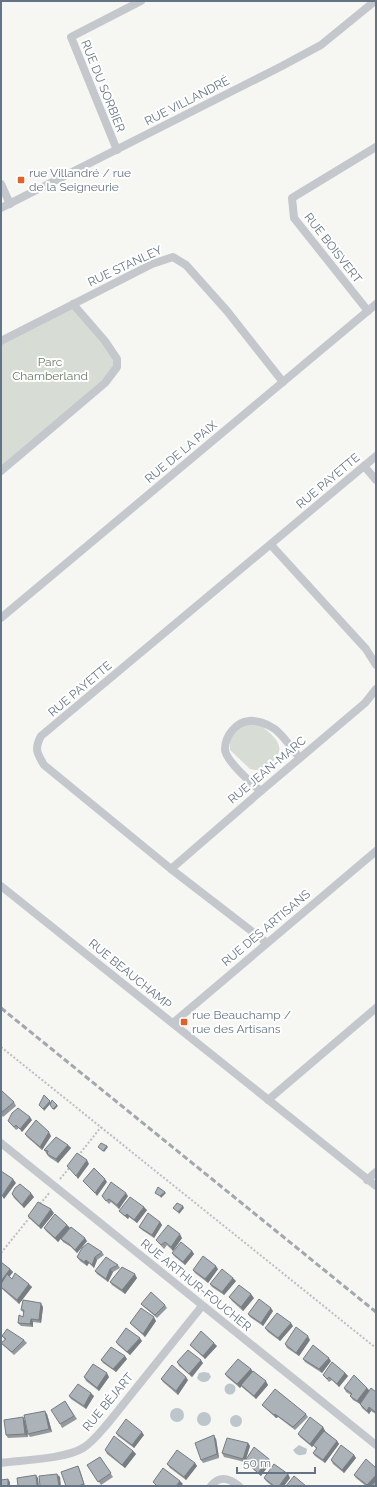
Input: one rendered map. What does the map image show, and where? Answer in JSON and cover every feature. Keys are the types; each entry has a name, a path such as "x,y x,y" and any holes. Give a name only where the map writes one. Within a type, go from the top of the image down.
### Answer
{"street":[{"name":"RUE DU SORBIER","path":"116,150 71,38 141,1"},
{"name":"RUE VILLANDRÉ","path":"1,208 313,49 375,1"},
{"name":"RUE BOISVERT","path":"368,311 294,218 292,198 376,147"},
{"path":"1,184 10,204"},
{"name":"RUE STANLEY","path":"1,341 152,264 173,257 186,265 227,311 283,382"},
{"path":"1,471 105,383 117,367 117,358 73,304"},
{"name":"RUE DE LA PAIX","path":"1,618 376,304"},
{"name":"RUE PAYETTE","path":"267,943 171,869 44,765 38,754 37,745 41,736 376,456"},
{"path":"364,466 376,480"},
{"path":"271,545 366,649 376,665"},
{"name":"RUE JEAN-MARC","path":"171,869 365,703 376,688"},
{"path":"261,791 229,760 225,749 228,736 236,726 249,721 261,722 274,728 300,758"},
{"name":"RUE DES ARTISANS","path":"173,1023 376,851"},
{"name":"RUE BEAUCHAMP","path":"1,886 376,1186"},
{"path":"268,1100 376,1008"},
{"name":"RUE ARTHUR-FOUCHER","path":"1,1144 376,1445"},
{"path":"367,1180 376,1172"},
{"name":"RUE BÉJART","path":"1,1464 64,1455 83,1448 109,1422 202,1306"},
{"path":"211,1486 217,1480 227,1479 239,1486"}],"path":[{"path":"1,1047 376,1348"},
{"path":"78,1156 101,1127"},
{"path":"40,1204 73,1162"},
{"path":"1,1253 30,1216"}],"green space":[{"name":"Parc Chamberland","path":"73,304 106,343 116,367 104,384 1,471 1,341"},
{"path":"248,723 259,724 278,742 279,751 276,758 261,771 250,769 230,750 230,739 240,727"}],"shaded area":[{"path":"199,1373 209,1373 211,1377 208,1381 203,1382 197,1378"},
{"path":"230,1383 234,1385 236,1389 234,1393 230,1395 226,1393 224,1389 226,1385"},
{"path":"177,1408 182,1410 184,1415 182,1420 177,1422 172,1420 170,1415 172,1410"},
{"path":"204,1412 209,1414 211,1419 209,1424 204,1426 199,1424 197,1419 199,1414"},
{"path":"236,1415 240,1417 242,1421 240,1425 236,1427 232,1425 230,1421 232,1417"},
{"path":"299,1445 307,1449 306,1454 298,1455 294,1452 293,1450"}],"building":[{"path":"2,1091 14,1102 1,1113 1,1092"},
{"path":"44,1095 50,1101 43,1109 39,1105"},
{"path":"52,1100 57,1105 53,1109 50,1105"},
{"path":"18,1108 30,1117 20,1129 16,1125 14,1127 8,1121 12,1113"},
{"path":"36,1120 49,1132 40,1147 25,1134"},
{"path":"56,1137 68,1145 56,1159 47,1154 48,1151 44,1150"},
{"path":"101,1143 107,1146 103,1151 98,1147"},
{"path":"77,1153 87,1160 76,1176 67,1166"},
{"path":"94,1168 105,1179 95,1193 83,1181"},
{"path":"1,1171 13,1179 2,1196 1,1195"},
{"path":"111,1182 126,1193 117,1205 109,1199 106,1201 102,1196"},
{"path":"20,1184 31,1193 22,1205 12,1194 15,1188"},
{"path":"158,1187 165,1192 160,1196 155,1193"},
{"path":"130,1197 144,1207 134,1220 127,1214 125,1216 119,1211"},
{"path":"38,1202 51,1209 39,1226 28,1216"},
{"path":"177,1203 183,1206 178,1212 173,1208"},
{"path":"148,1213 160,1222 152,1235 139,1227"},
{"path":"55,1214 67,1225 55,1238 44,1228"},
{"path":"168,1225 180,1234 171,1247 165,1242 161,1245 156,1240"},
{"path":"71,1227 85,1238 75,1250 61,1239"},
{"path":"181,1242 192,1251 183,1262 172,1253"},
{"path":"88,1243 102,1252 95,1257 92,1265 86,1260 84,1262 77,1257 82,1248"},
{"path":"203,1256 216,1266 205,1279 193,1270"},
{"path":"106,1257 118,1265 110,1269 106,1279 95,1271"},
{"path":"1,1262 10,1269 1,1281"},
{"path":"122,1267 135,1274 122,1290 110,1282"},
{"path":"222,1269 233,1278 222,1292 210,1284"},
{"path":"15,1273 29,1284 17,1300 1,1287 1,1284 7,1274 12,1279"},
{"path":"239,1285 251,1294 241,1307 229,1297"},
{"path":"151,1292 165,1305 155,1315 141,1304"},
{"path":"259,1299 271,1308 261,1323 248,1314"},
{"path":"23,1300 41,1303 39,1320 31,1319 30,1324 18,1323 19,1315 23,1317 24,1310 21,1310"},
{"path":"141,1308 154,1317 143,1334 130,1323"},
{"path":"277,1313 291,1323 278,1338 265,1328"},
{"path":"296,1327 308,1336 296,1353 285,1344"},
{"path":"126,1328 140,1338 127,1352 116,1342"},
{"path":"7,1329 24,1340 12,1352 1,1343 6,1339 2,1336"},
{"path":"201,1331 214,1343 203,1356 190,1345"},
{"path":"313,1345 329,1358 319,1369 303,1359"},
{"path":"111,1347 125,1356 113,1369 101,1360"},
{"path":"188,1350 201,1360 189,1374 177,1362"},
{"path":"238,1359 251,1369 237,1384 225,1374"},
{"path":"332,1362 345,1373 337,1384 329,1377 327,1379 323,1375"},
{"path":"93,1364 107,1373 97,1388 84,1377"},
{"path":"172,1365 186,1377 176,1391 161,1379"},
{"path":"253,1371 266,1381 254,1396 241,1385"},
{"path":"354,1375 367,1388 357,1401 350,1396 352,1394 344,1388"},
{"path":"78,1384 91,1393 84,1406 69,1396"},
{"path":"371,1388 376,1392 375,1412 369,1407 367,1411 360,1404"},
{"path":"275,1389 306,1414 293,1427 275,1414 274,1415 262,1405"},
{"path":"65,1401 74,1416 60,1424 51,1410"},
{"path":"45,1411 49,1429 28,1434 24,1415"},
{"path":"23,1417 25,1434 6,1435 4,1420"},
{"path":"310,1417 323,1427 310,1444 298,1434"},
{"path":"126,1419 142,1432 132,1445 116,1433"},
{"path":"324,1431 337,1441 323,1460 313,1453 317,1448 313,1445"},
{"path":"214,1435 217,1454 201,1460 195,1443"},
{"path":"114,1436 133,1451 122,1465 105,1450"},
{"path":"227,1438 248,1443 243,1459 222,1453"},
{"path":"341,1445 354,1455 342,1470 331,1460"},
{"path":"254,1447 269,1459 258,1473 245,1461"},
{"path":"177,1450 195,1463 184,1477 167,1464"},
{"path":"100,1457 111,1473 98,1482 87,1465"},
{"path":"366,1459 376,1468 376,1475 367,1485 354,1475"},
{"path":"274,1464 288,1474 279,1486 274,1486 264,1478"},
{"path":"78,1466 84,1484 78,1486 66,1486 61,1472"},
{"path":"163,1468 180,1481 176,1486 157,1486 153,1482"},
{"path":"57,1474 59,1486 40,1486 39,1476"},
{"path":"36,1475 37,1486 18,1486 17,1478"},
{"path":"294,1476 306,1486 286,1486"},
{"path":"8,1479 8,1486 1,1486 1,1480"}],"railway":[{"path":"1,1008 376,1312"}],"place":[{"name":"rue Villandré / rue de la Seigneurie","path":"21,180"},
{"name":"rue Beauchamp / rue des Artisans","path":"184,1022"}]}
